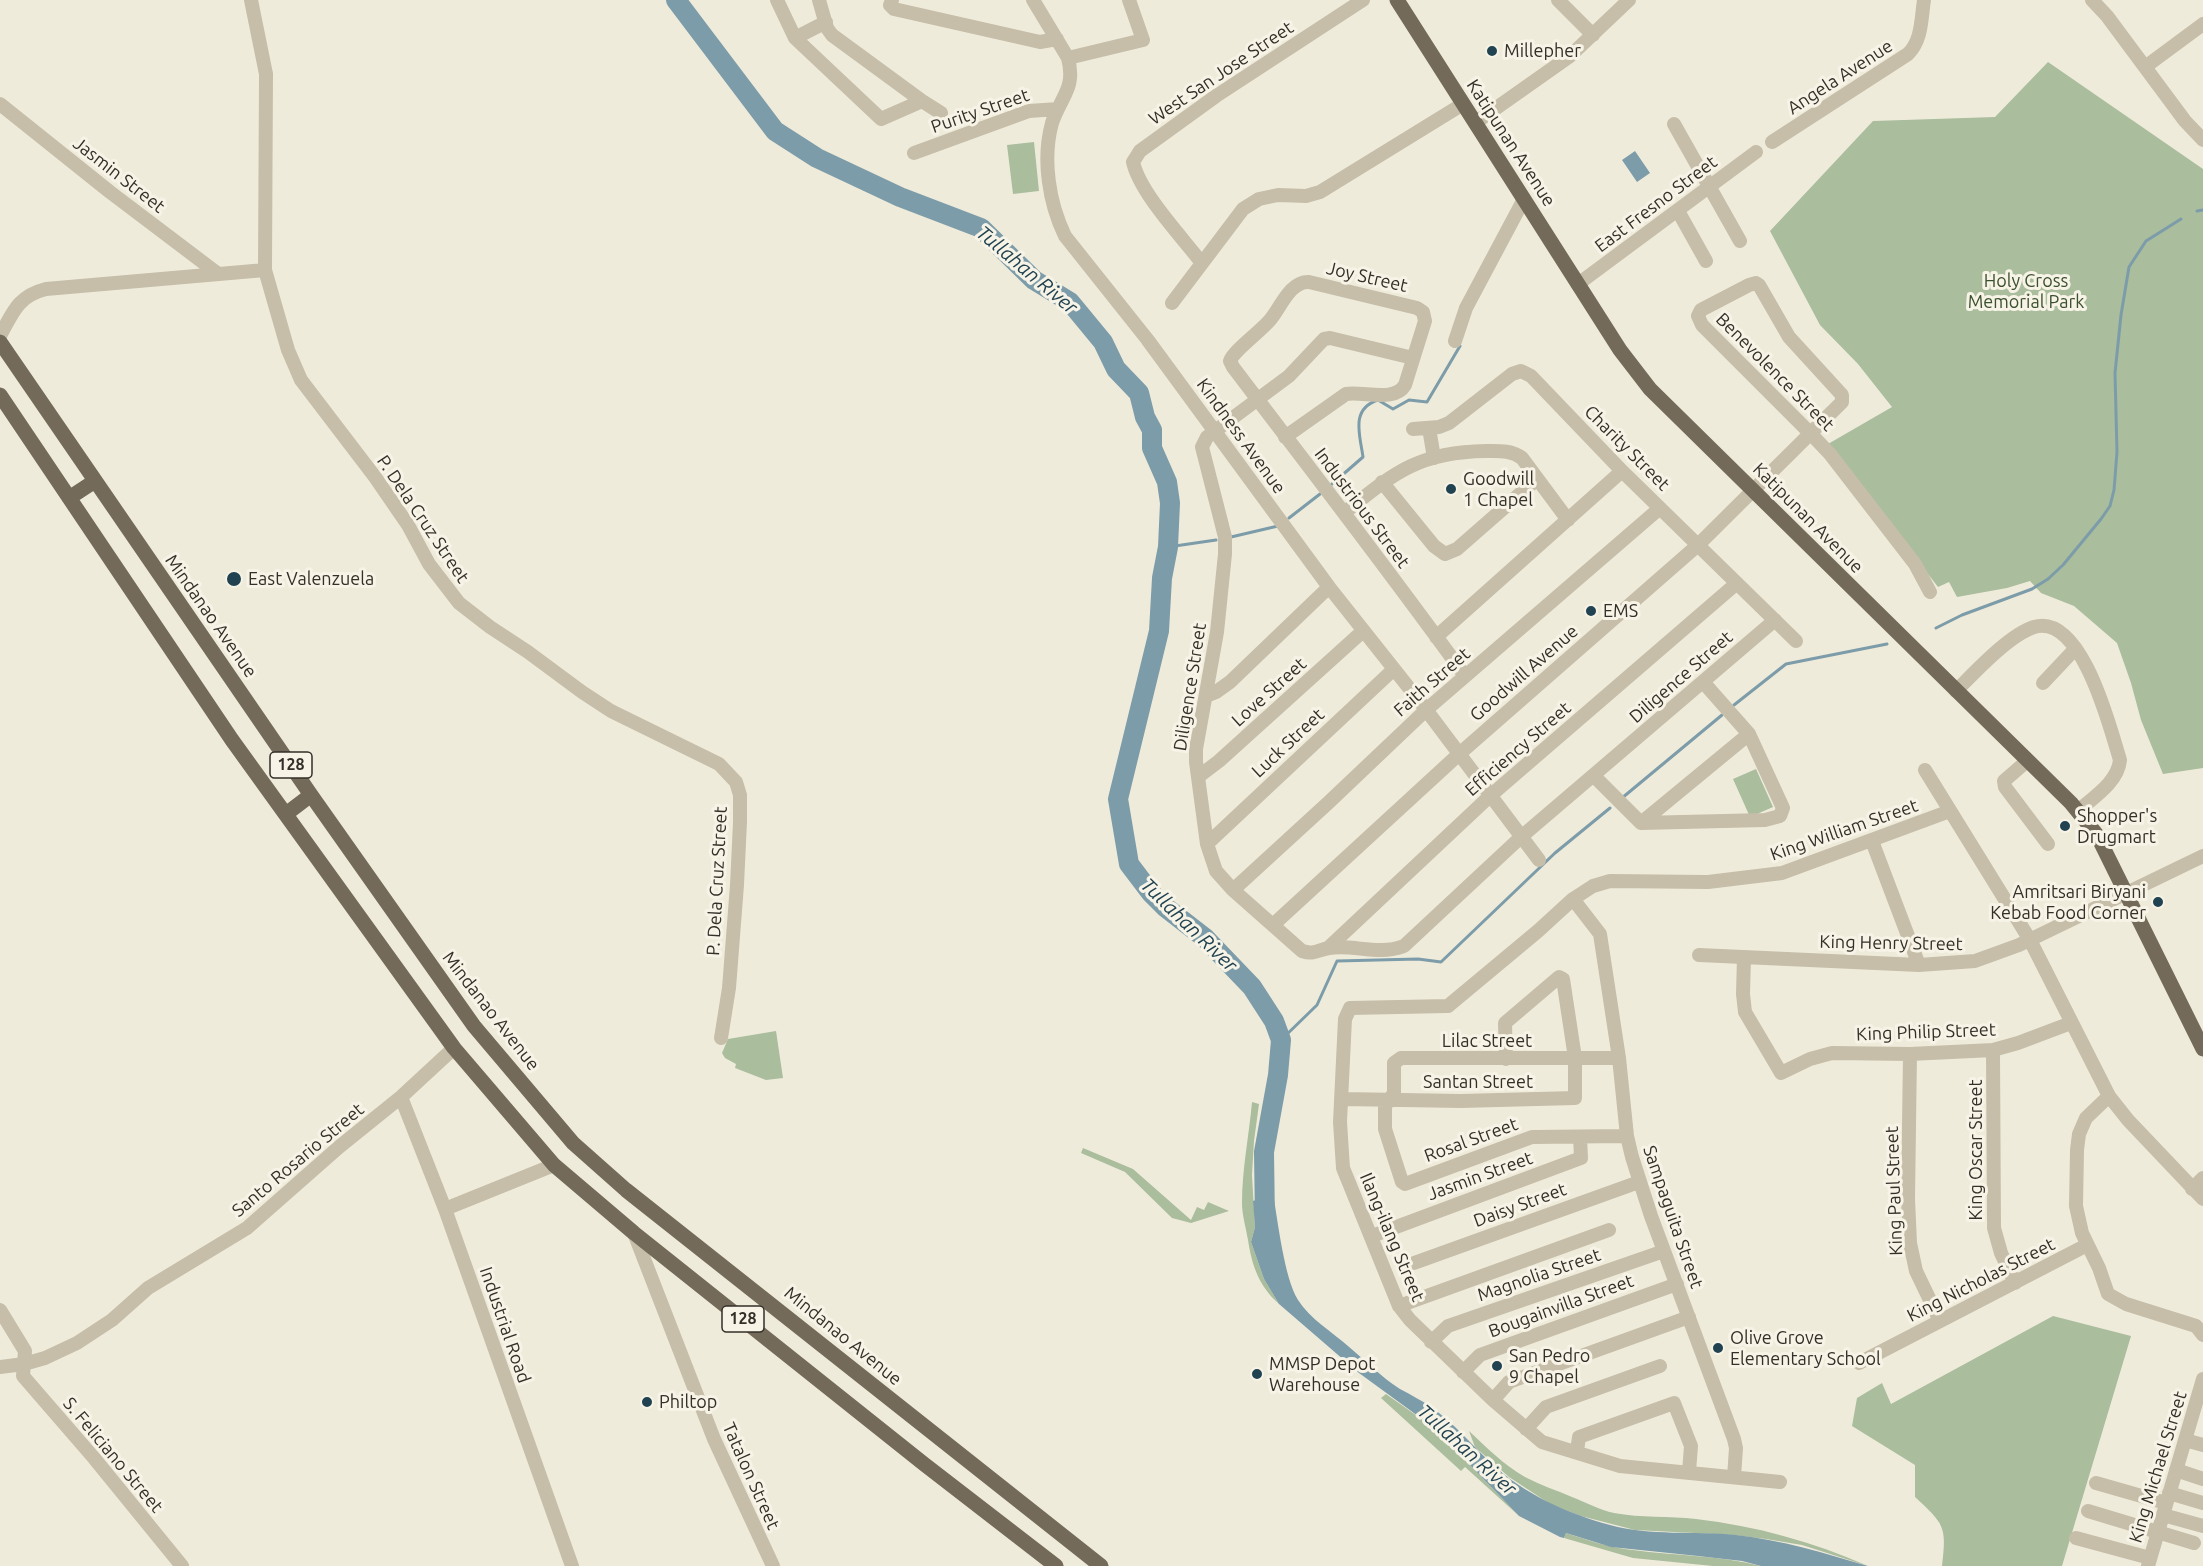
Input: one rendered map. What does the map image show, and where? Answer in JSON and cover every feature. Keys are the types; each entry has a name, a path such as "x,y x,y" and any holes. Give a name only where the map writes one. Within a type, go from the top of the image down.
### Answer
{"main road":[{"name":"Katipunan Avenue","path":"1397,0 1620,351 1650,389 2027,760 2078,811 2097,835 2203,1049"},
{"name":"Mindanao Avenue","path":"0,342 311,795 474,1026 573,1143 626,1190 1101,1566"},
{"name":"128","path":"0,395 232,740 454,1048 554,1165 634,1233 1056,1566"},
{"path":"69,498 95,481"},
{"path":"286,814 311,795"}],"street":[{"name":"P. Dela Cruz Street","path":"251,0 266,74 265,270 288,350 301,380 375,477 408,525 429,564 459,603 602,705 719,764 736,782 740,795 737,885 729,988 721,1038"},
{"path":"777,0 795,38 881,119 922,101"},
{"path":"819,0 832,35 941,113"},
{"path":"892,0 890,4 893,9 1040,42 1056,39"},
{"path":"1033,0 1068,58 1143,40 1129,0"},
{"name":"West San Jose Street","path":"1201,262 1157,207 1136,173 1133,162 1140,151 1216,96 1363,0"},
{"path":"1558,0 1593,35"},
{"path":"1475,123 1548,73 1593,35 1629,0"},
{"name":"Angela Avenue","path":"1772,142 1908,54 1916,46 1919,37 1924,0"},
{"path":"2092,0 2107,16 2185,122 2203,140"},
{"path":"795,38 826,22"},
{"path":"2145,68 2203,24"},
{"name":"Kindness Avenue","path":"1068,58 1071,80 1058,109 1049,139 1048,163 1054,208 1065,236 1147,339 1329,587 1426,710 1539,860"},
{"name":"Jasmin Street","path":"0,104 110,192 217,273"},
{"path":"1172,303 1243,209 1259,199 1278,195 1306,196 1320,192 1462,104"},
{"name":"Purity Street","path":"915,153 1029,111 1058,109"},
{"path":"1674,124 1740,242"},
{"name":"East Fresno Street","path":"1578,284 1756,152"},
{"path":"1455,341 1466,308 1524,199"},
{"path":"1678,211 1706,261"},
{"path":"0,336 19,303 28,295 39,290 265,270"},
{"name":"Joy Street","path":"1230,361 1233,354 1270,321 1295,286 1306,282 1420,310 1426,318 1405,385 1398,393 1391,395 1346,394 1285,437"},
{"name":"Benevolence Street","path":"1842,394 1789,337 1756,283 1699,313 1699,321 1702,325 1811,434 1840,467 1915,564 1930,592"},
{"name":"Diligence Street","path":"1413,358 1330,338 1324,339 1318,342 1298,368 1205,439 1202,452 1225,537 1217,632 1196,749 1207,844 1216,871 1233,890 1302,951 1310,954 1328,948 1395,950 1404,946 1521,837 1775,620"},
{"name":"Industrious Street","path":"1230,361 1465,676"},
{"name":"Charity Street","path":"1413,429 1439,427 1449,423 1512,374 1521,371 1531,376 1622,471 1796,641"},
{"name":"Goodwill Avenue","path":"1274,924 1458,755 1698,545 1842,402 1842,394"},
{"path":"1429,428 1434,458"},
{"path":"1344,513 1382,482 1409,465 1466,452 1515,453 1522,458 1568,520"},
{"path":"1437,637 1622,471"},
{"path":"1382,482 1434,546 1444,554 1457,549 1537,479"},
{"name":"Faith Street","path":"1233,890 1426,710 1660,508"},
{"name":"Efficiency Street","path":"1328,948 1490,796 1737,583"},
{"path":"1206,696 1230,682 1329,587"},
{"path":"1956,691 2005,645 2033,627 2045,625 2062,632 2083,659 2102,699 2120,760 2119,768 2112,780 2078,811"},
{"name":"Love Street","path":"1198,777 1219,761 1363,631"},
{"path":"2043,683 2075,649"},
{"name":"Luck Street","path":"1207,844 1394,669"},
{"path":"1594,776 1641,823 1765,820 1780,816 1783,808 1749,734 1704,682"},
{"path":"1641,823 1749,734"},
{"path":"2027,760 2004,781 2005,787 2048,844"},
{"path":"1925,770 2030,940 2109,1096 2128,1120 2203,1199"},
{"name":"King William Street","path":"1573,898 1593,886 1610,881 1708,882 1782,873 1950,811"},
{"path":"1872,841 1919,964"},
{"name":"King Henry Street","path":"1699,955 1919,964 1975,961 1990,958 2030,940 2203,856"},
{"name":"Sampaguita Street","path":"1573,898 1600,934 1619,1058 1627,1136 1639,1182 1734,1439 1736,1449 1734,1477"},
{"name":"Ilang-ilang Street","path":"1573,898 1538,931 1449,1006 1350,1008 1345,1018 1340,1146 1343,1168 1399,1306 1431,1342 1542,1442 1620,1466 1780,1482"},
{"name":"King Philip Street","path":"1744,957 1745,1012 1781,1073 1810,1059 1832,1053 1910,1054 1993,1050 2018,1044 2071,1023"},
{"path":"1506,1059 1505,1023 1559,977 1564,982 1575,1058"},
{"name":"Santo Rosario Street","path":"0,1367 45,1358 77,1343 112,1320 148,1288 248,1228 339,1147 401,1097 454,1048"},
{"name":"King Oscar Street","path":"1993,1050 1994,1228 2001,1252 2015,1283"},
{"name":"King Paul Street","path":"1910,1054 1908,1199 1910,1243 1916,1270 1940,1321"},
{"name":"Lilac Street","path":"1390,1099 1394,1093 1395,1063 1401,1058 1619,1058"},
{"name":"Santan Street","path":"1342,1100 1572,1099 1576,1095 1575,1058"},
{"path":"2109,1096 2086,1118 2078,1142 2076,1206 2078,1220 2087,1245 2099,1268 2108,1294 2126,1304 2196,1326 2203,1335"},
{"name":"Industrial Road","path":"401,1097 445,1209 572,1566"},
{"name":"Rosal Street","path":"1390,1099 1385,1106 1385,1129 1402,1182 1408,1183 1532,1137 1627,1136"},
{"name":"Jasmin Street","path":"1372,1236 1581,1158 1581,1137"},
{"path":"445,1209 554,1165"},
{"path":"2193,1189 2203,1178"},
{"name":"Daisy Street","path":"1414,1263 1639,1182"},
{"path":"1399,1306 1609,1230"},
{"name":"Tatalon Street","path":"634,1233 714,1439 773,1566"},
{"name":"King Nicholas Street","path":"1859,1363 2087,1245"},
{"name":"Magnolia Street","path":"1431,1342 1448,1326 1664,1251"},
{"name":"Bougainvilla Street","path":"1463,1372 1480,1355 1677,1284"},
{"name":"S. Feliciano Street","path":"0,1311 26,1350 23,1376 94,1458 182,1566"},
{"path":"1493,1400 1509,1382 1689,1317"},
{"path":"1526,1430 1546,1407 1660,1366"},
{"name":"King Michael Street","path":"2149,1562 2203,1379"},
{"path":"1576,1451 1579,1437 1674,1403 1691,1446 1689,1472"},
{"path":"2186,1440 2203,1446"},
{"path":"2176,1470 2203,1479"},
{"path":"2096,1483 2166,1504 2203,1526"},
{"path":"2166,1504 2203,1503"},
{"path":"2088,1511 2194,1543"},
{"path":"2076,1538 2149,1562"}],"green space":[{"name":"Holy Cross Memorial Park","path":"2048,62 2203,169 2203,768 2163,774 2141,720 2117,643 2074,606 2041,593 2030,581 2007,588 1957,597 1949,582 1938,587 1828,444 1892,407 1858,364 1820,325 1770,231 1873,121 1995,117"},
{"path":"1034,142 1039,191 1013,194 1007,145"},
{"path":"1756,769 1773,807 1750,817 1733,779"},
{"path":"776,1031 783,1078 766,1080 735,1068 736,1064 725,1058 722,1053 728,1039"},
{"path":"1252,1102 1259,1104 1252,1175 1255,1227 1251,1242 1264,1279 1279,1304 1261,1283 1254,1267 1243,1212 1243,1178"},
{"path":"1083,1148 1133,1169 1191,1220 1197,1207 1204,1210 1208,1202 1229,1211 1191,1223 1172,1218 1125,1172 1081,1153"},
{"path":"2053,1316 2131,1336 2062,1566 1942,1566 1943,1534 1938,1520 1915,1497 1915,1465 1852,1426 1857,1398 1882,1383 1891,1404"},
{"path":"1386,1394 1444,1435 1519,1516 1465,1467 1461,1471 1381,1398"},
{"path":"1469,1431 1525,1477 1603,1510 1624,1515 1696,1519 1741,1526 1806,1542 1868,1566 1802,1545 1734,1535 1635,1530 1581,1516 1550,1504 1509,1477 1475,1447"},
{"path":"1566,1533 1624,1549 1713,1558 1761,1566 1713,1566 1633,1558 1564,1538"}],"water":[{"path":"1635,151 1650,173 1637,182 1622,160"},
{"path":"1273,1194 1289,1278 1303,1307 1386,1379 1439,1413 1491,1463 1517,1484 1577,1515 1610,1525 1641,1531 1753,1537 1803,1547 1868,1566 1761,1566 1742,1561 1611,1547 1566,1533 1564,1538 1560,1537 1519,1516 1444,1435 1359,1373 1279,1304 1264,1279 1251,1242 1255,1227 1253,1201"}],"waterway":[{"name":"Tullahan River","path":"676,0 775,131 817,158 900,197 981,228 1034,280 1070,302 1103,342 1116,369 1139,393 1145,417 1152,430 1152,448 1167,482 1170,503 1168,547 1162,578 1159,631 1118,799 1129,864 1151,893 1205,938 1252,987 1274,1021 1281,1040 1278,1075 1264,1152 1265,1222"},
{"path":"2197,211 2203,210"},
{"path":"1936,628 1962,615 2032,589 2048,579 2063,565 2110,506 2114,490 2117,452 2115,373 2129,267 2146,241 2181,219"},
{"path":"1332,484 1363,457 1359,432 1360,416 1363,410 1378,400 1393,409 1409,400 1427,402 1460,346"},
{"path":"1289,518 1320,494"},
{"path":"1231,537 1278,526"},
{"path":"1168,547 1216,540"},
{"path":"1734,705 1786,664 1887,644"},
{"path":"1622,798 1722,715"},
{"path":"1281,1040 1317,1005 1337,961 1418,959 1441,962 1555,853 1610,808"}],"place":[{"name":"Millepher","path":"1492,51"},
{"name":"Goodwill 1 Chapel","path":"1451,489"},
{"name":"East Valenzuela","path":"234,579"},
{"name":"EMS","path":"1591,611"},
{"name":"Shopper's Drugmart","path":"2065,826"},
{"name":"Amritsari Biryani Kebab Food Corner","path":"2158,902"},
{"name":"Olive Grove Elementary School","path":"1718,1348"},
{"name":"San Pedro 9 Chapel","path":"1497,1366"},
{"name":"MMSP Depot Warehouse","path":"1257,1374"},
{"name":"Philtop","path":"647,1402"}]}
